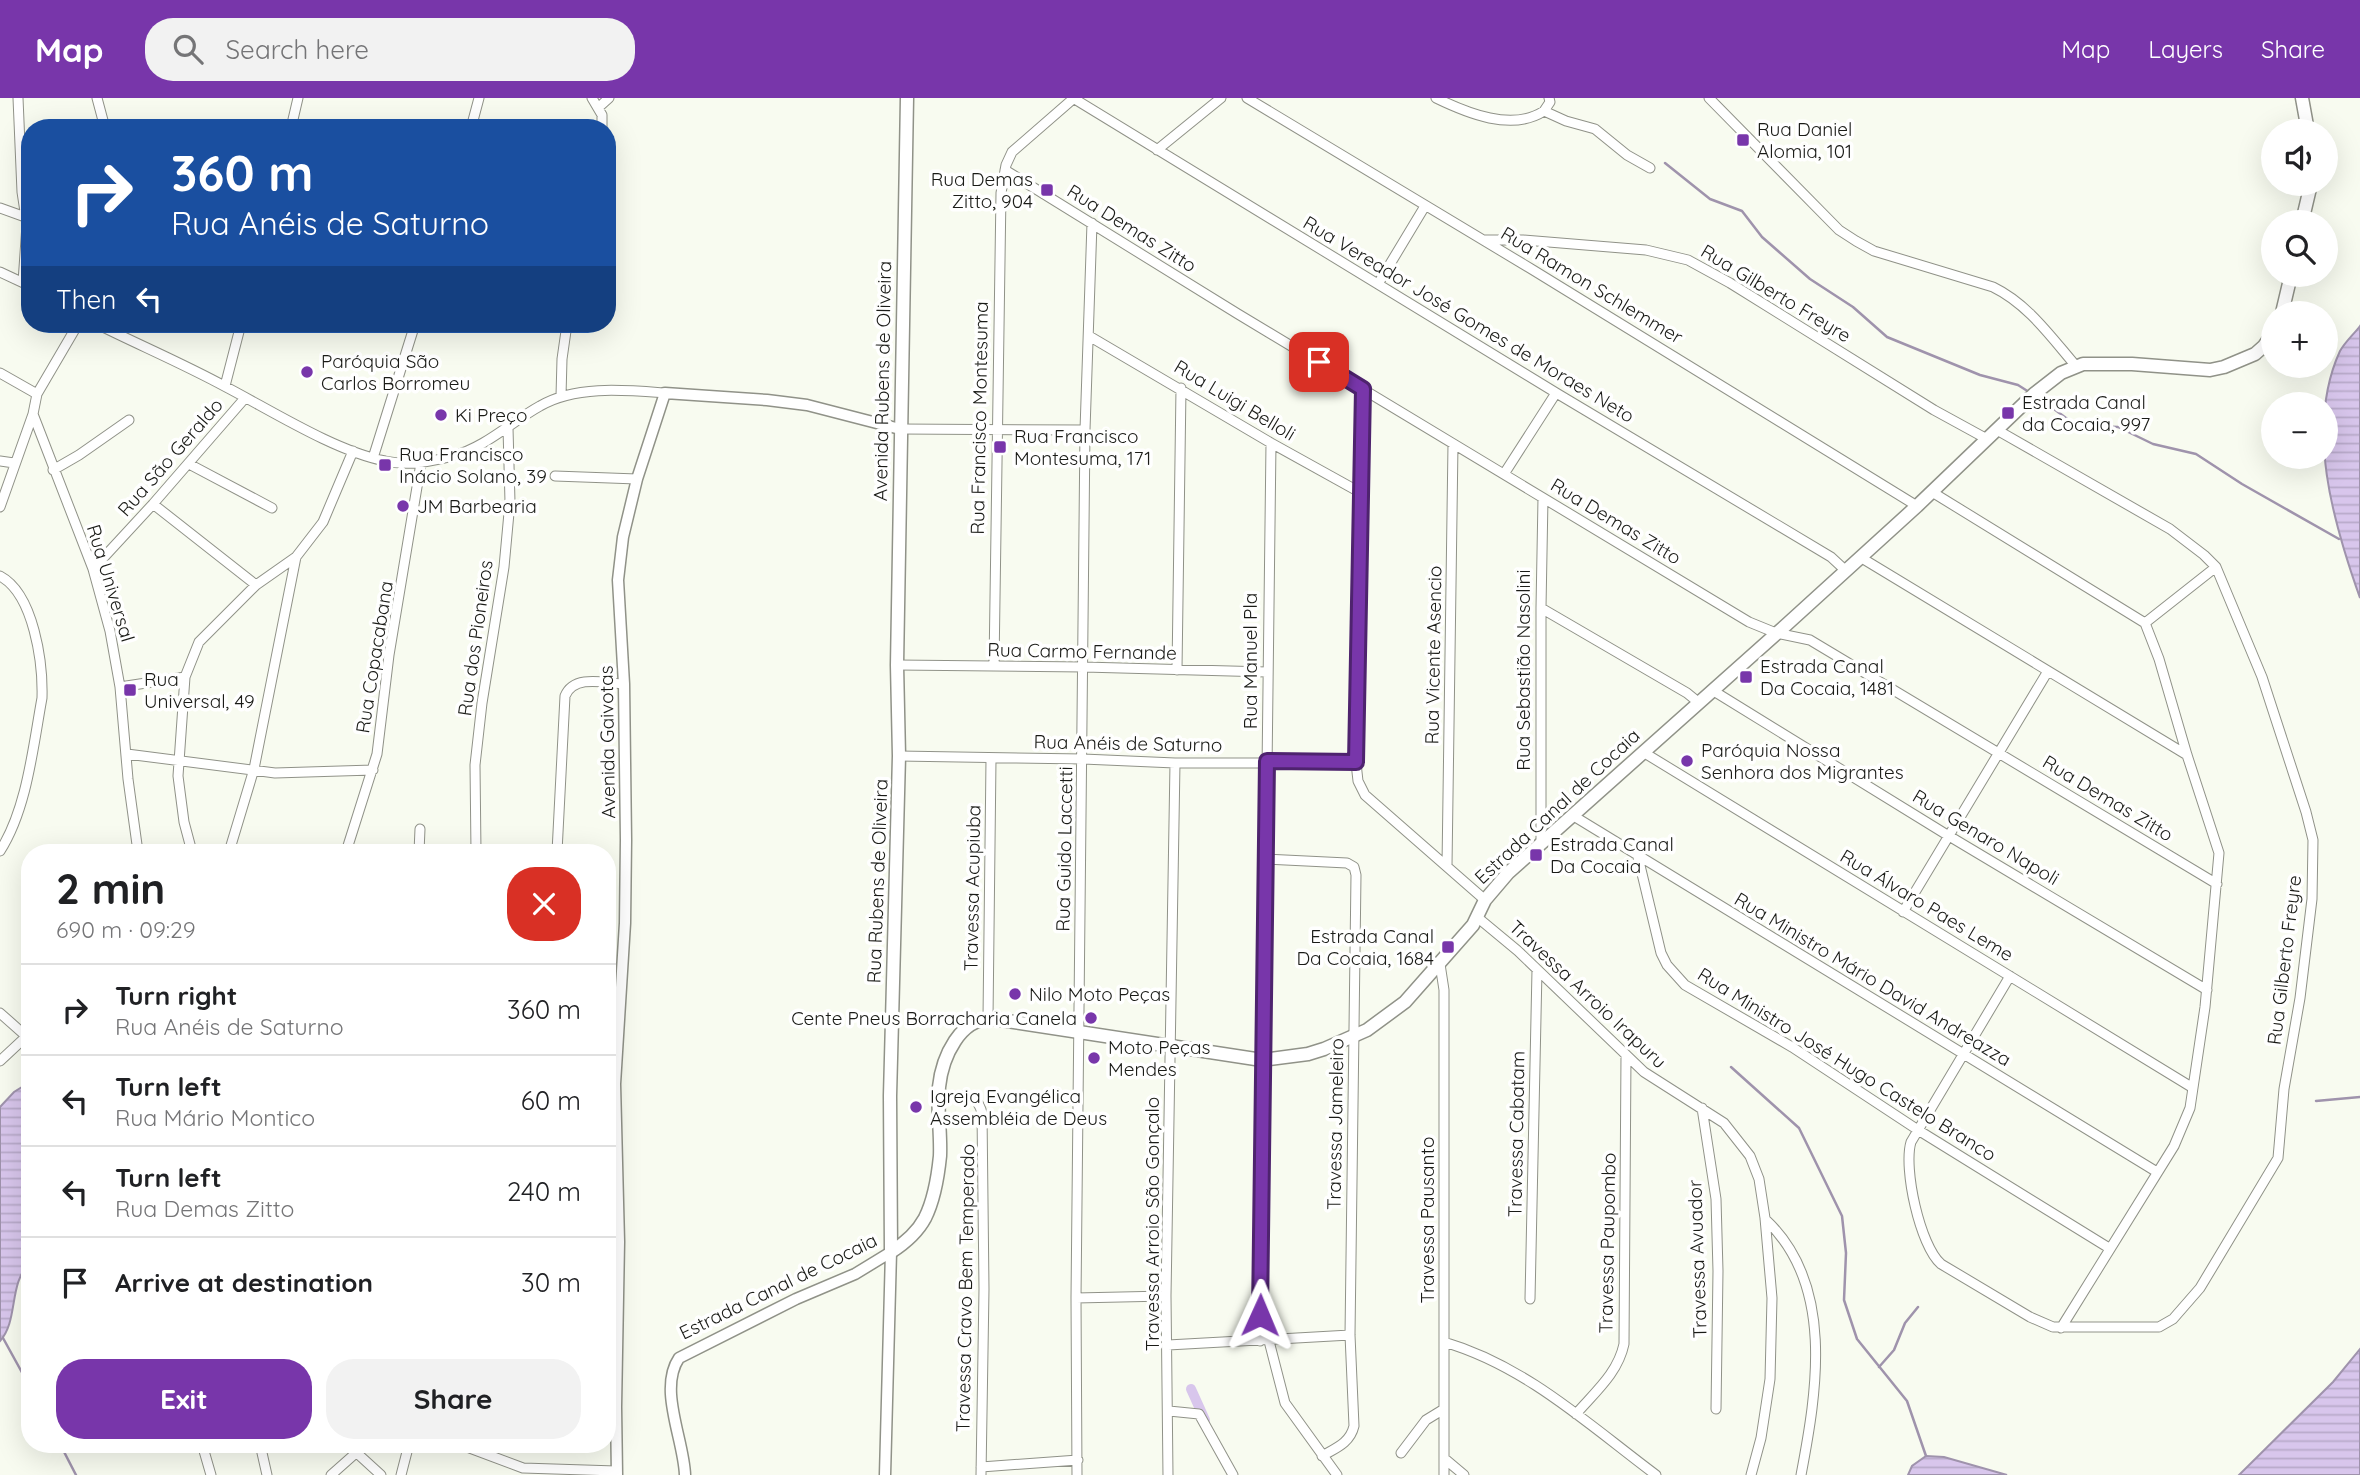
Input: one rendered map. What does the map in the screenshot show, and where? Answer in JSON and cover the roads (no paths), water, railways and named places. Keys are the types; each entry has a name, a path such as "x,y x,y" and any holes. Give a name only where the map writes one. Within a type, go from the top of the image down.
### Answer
{"main road":[{"path":"2302,98 2306,119"},
{"name":"Avenida Rubens de Oliveira","path":"897,665 900,429 910,100"},
{"name":"Estrada Canal de Cocaia","path":"891,1252 904,1244 921,1226 930,1204 939,1159 941,1077 957,1037 971,1024 988,1018 1262,1060 1308,1054 1367,1030 1393,1012 1440,964 1477,917 1485,900 1541,842 1776,634 2053,379 2076,366 2132,363 2210,370 2241,362 2261,349"},
{"name":"Rua Rubens de Oliveira","path":"891,1252 890,1096 899,757 897,665"}],"street":[{"path":"18,98 21,168"},
{"path":"97,98 103,119"},
{"path":"292,119 298,98"},
{"path":"474,119 480,98"},
{"path":"592,98 599,107 602,119"},
{"path":"599,107 609,98"},
{"path":"1005,170 1017,147 1074,98"},
{"name":"Rua Vereador José Gomes de Moraes Neto","path":"1074,98 1556,393 1831,557 1845,570"},
{"path":"1157,150 1221,98"},
{"name":"Rua Ramon Schlemmer","path":"1247,98 1917,506"},
{"path":"1436,98 1469,112 1501,119 1530,117 1544,111 1550,102 1549,98"},
{"path":"1709,98 1839,230 1874,251 1993,287 2009,295 2024,307 2076,366"},
{"path":"1544,111 1566,121 1592,127 1627,155 1650,168"},
{"name":"Rua Demas Zitto","path":"1005,170 1749,622 1776,634 1796,635 1810,640 2217,884"},
{"name":"Rua Francisco Montesuma","path":"994,666 999,223 1005,170"},
{"path":"1377,284 1425,206"},
{"path":"0,208 21,216"},
{"name":"Rua Guido Laccetti","path":"1077,1475 1076,1298 1086,430 1092,223"},
{"name":"Rua Gilberto Freyre","path":"1484,240 1523,240 1646,250 1688,260 1730,283 1934,410 2106,491 2170,530 2216,567 2262,677 2313,840 2311,913 2301,998 2284,1090 2280,1150 2276,1162 2214,1268 2173,1319 2163,1326 2153,1328 2061,1328"},
{"path":"0,272 21,281"},
{"path":"0,507 33,414 37,394 73,333"},
{"path":"116,333 353,451 387,462 421,463 456,456 561,396 632,391 807,405 900,429 1086,430"},
{"path":"225,386 239,333"},
{"path":"373,458 412,333"},
{"path":"561,396 566,333"},
{"name":"Rua Luigi Belloli","path":"1089,336 1363,494"},
{"path":"0,373 37,394"},
{"path":"1177,670 1181,388"},
{"path":"1363,389 1356,762 1358,781 1365,795 1485,900"},
{"name":"Avenida Gaivotas","path":"616,983 625,923 626,840 619,568 623,537 637,480 665,393"},
{"path":"1504,474 1556,393"},
{"name":"Rua São Geraldo","path":"93,569 245,398"},
{"name":"Rua Universal","path":"33,414 93,569 110,631 120,687 137,844"},
{"path":"53,470 129,420"},
{"name":"Rua dos Pioneiros","path":"476,844 475,765 504,566 510,502 508,428"},
{"name":"Rua Manuel Pla","path":"1271,443 1262,1060 1264,1341 1285,1403 1337,1475"},
{"name":"Rua Vicente Asencio","path":"1447,866 1454,443"},
{"path":"190,844 179,796 178,760 185,677 199,642 256,585 296,557 323,522 353,451"},
{"path":"0,461 14,463"},
{"name":"Rua Copacabana","path":"349,844 373,770 421,463"},
{"path":"189,464 272,508"},
{"path":"555,476 637,480"},
{"path":"1932,492 2145,623 2159,659 2219,850 2207,990 2190,1108 2180,1134 2061,1328 2030,1317 1950,1269 1934,1256 1923,1233 1910,1177 1908,1152 1918,1130 2010,976"},
{"name":"Rua Sebastião Nasolini","path":"1541,842 1543,498"},
{"path":"153,504 256,585"},
{"path":"231,844 254,769 296,557"},
{"path":"1860,557 2187,755"},
{"path":"2145,623 2216,567"},
{"path":"0,576 15,589 34,630 41,658 42,685 40,710 23,796 12,831 0,851"},
{"path":"1541,608 1698,702"},
{"name":"Rua Carmo Fernande","path":"897,665 1267,673"},
{"path":"1903,912 2048,671"},
{"path":"120,687 185,677"},
{"path":"557,844 565,695 568,689 578,682 624,684"},
{"name":"Rua Genaro Napoli","path":"1712,690 2207,990"},
{"name":"Rua Álvaro Paes Leme","path":"1643,752 2193,1088"},
{"path":"127,754 275,773 373,770"},
{"name":"Rua Anéis de Saturno","path":"899,757 1175,763 1356,762"},
{"name":"Travessa Acupiuba","path":"988,1018 991,759"},
{"name":"Travessa Arroio São Gonçalo","path":"1168,1475 1166,1296 1175,763"},
{"name":"Rua Ministro Mário David Andreazza","path":"1572,815 2157,1172"},
{"path":"419,844 420,829"},
{"name":"Rua Ministro José Hugo Castelo Branco","path":"1638,857 1661,953 1667,965 1685,985 1792,1047 1918,1130 2109,1248"},
{"name":"Travessa Jameleiro","path":"1265,859 1347,863 1354,867 1356,875 1350,1335 1353,1432 1344,1443 1322,1456"},
{"name":"Travessa Arroio Irapuru","path":"1477,917 1518,951 1626,1055 1665,1088 1724,1123 1750,1156 1759,1179 1772,1298 1770,1379 1761,1438 1751,1475"},
{"name":"Travessa Pausanto","path":"1440,964 1444,990 1444,1475"},
{"name":"Travessa Cabatam","path":"1530,1299 1537,970"},
{"path":"0,1013 21,1030"},
{"path":"0,1061 21,1042"},
{"name":"Travessa Paupombo","path":"1576,1414 1612,1373 1621,1356 1623,1344 1626,1055"},
{"name":"Travessa Cravo Bem Temperado","path":"939,1099 971,1096 977,1100 982,1113 984,1289 981,1471"},
{"name":"Travessa Avuador","path":"1702,1108 1716,1199 1716,1409"},
{"name":"Avenida Gaivotas","path":"616,1182 619,1242 616,1304"},
{"path":"1765,1218 1778,1230 1794,1254 1814,1321 1816,1392 1801,1475"},
{"name":"Estrada Canal de Cocaia","path":"685,1475 672,1392 674,1366 679,1358 773,1310 855,1274 891,1252"},
{"name":"Rua Rubens de Oliveira","path":"885,1475 891,1252"},
{"path":"1076,1298 1166,1296"},
{"path":"1168,1345 1350,1335"},
{"path":"1444,1342 1488,1357 1506,1367 1576,1414 1656,1475"},
{"path":"1401,1453 1426,1420 1444,1409"},
{"path":"1169,1411 1199,1414 1233,1475"},
{"path":"205,1453 211,1475"},
{"path":"262,1453 267,1475"},
{"path":"331,1475 356,1453"},
{"path":"358,1453 381,1475"},
{"path":"401,1475 407,1453"},
{"path":"480,1453 522,1471 617,1473"},
{"name":"Avenida Gaivotas","path":"615,1453 617,1473"},
{"path":"1445,1459 1464,1475"},
{"path":"981,1471 1078,1460"}],"waterway":[{"path":"1665,163 1710,199 1742,211 1762,237 1810,279 1853,307 1887,337 1980,375 2018,385 2029,392"},
{"path":"2038,397 2070,421 2092,426 2118,427 2153,444 2196,454 2242,484 2339,539"},
{"path":"1731,1067 1799,1128 1842,1216 1846,1253 1844,1300 1857,1339 1907,1401 1926,1456"},
{"path":"2316,1101 2360,1097"},
{"path":"1879,1367 1894,1350 1905,1323 1918,1307"},
{"path":"3,1338 21,1371"},
{"path":"1191,1389 1205,1420"},
{"path":"65,1453 76,1475"}],"place":[{"name":"Rua Daniel Alomia, 101","path":"1743,140"},
{"name":"Rua Demas Zitto, 904","path":"1047,190"},
{"name":"Paróquia São Carlos Borromeu","path":"307,372"},
{"name":"Estrada Canal da Cocaia, 997","path":"2008,413"},
{"name":"Ki Preço","path":"441,415"},
{"name":"Rua Francisco Montesuma, 171","path":"1000,447"},
{"name":"Rua Francisco Inácio Solano, 39","path":"385,465"},
{"name":"JM Barbearia","path":"403,506"},
{"name":"Estrada Canal Da Cocaia, 1481","path":"1746,677"},
{"name":"Rua Universal, 49","path":"130,690"},
{"name":"Paróquia Nossa Senhora dos Migrantes","path":"1687,761"},
{"name":"Estrada Canal Da Cocaia","path":"1536,855"},
{"name":"Estrada Canal Da Cocaia, 1684","path":"1448,947"},
{"name":"Nilo Moto Peças","path":"1015,994"},
{"name":"Cente Pneus Borracharia Canela","path":"1091,1018"},
{"name":"Moto Peças Mendes","path":"1094,1058"},
{"name":"Igreja Evangélica Assembléia de Deus","path":"916,1107"}]}
